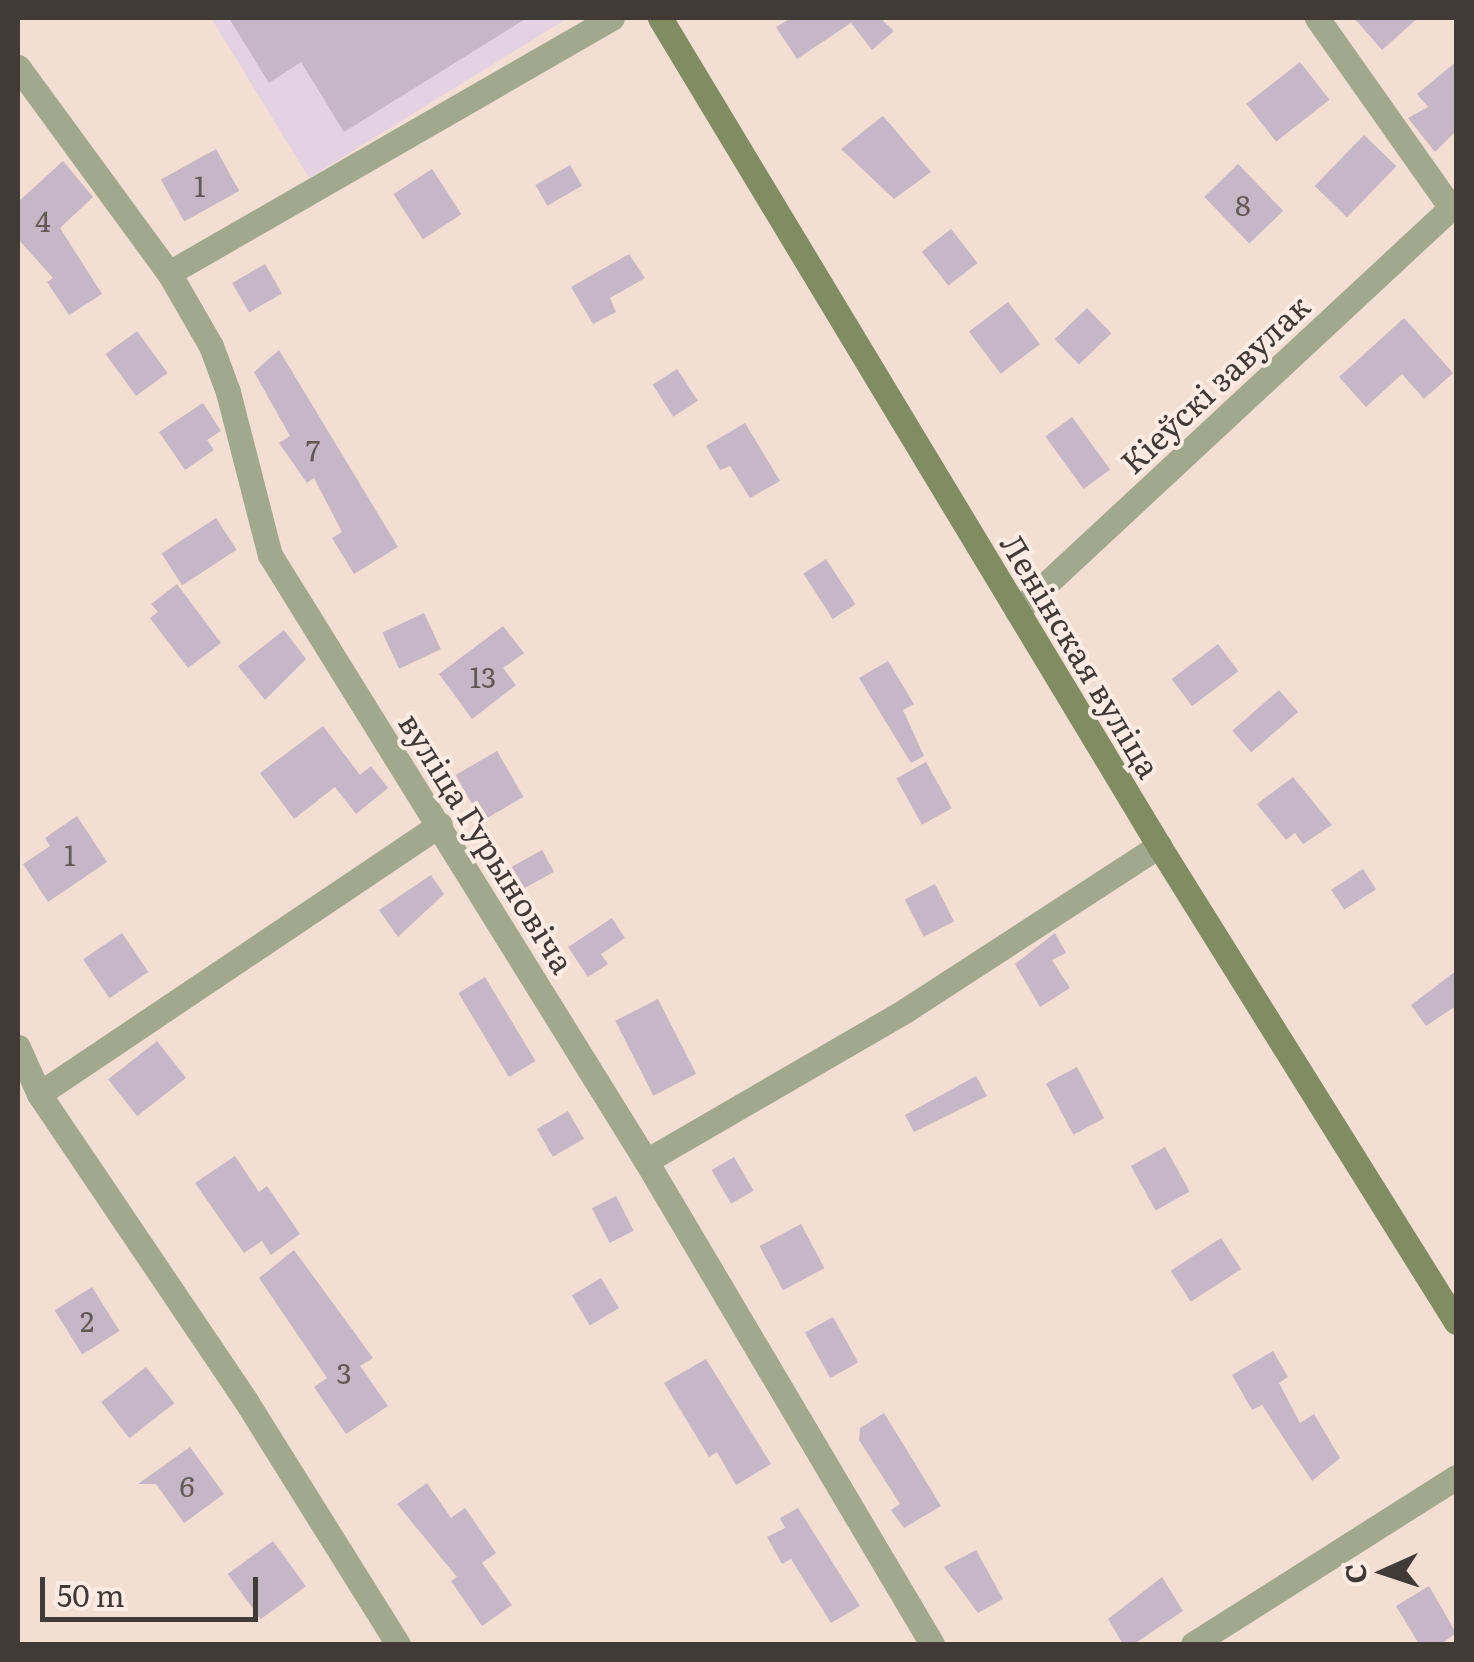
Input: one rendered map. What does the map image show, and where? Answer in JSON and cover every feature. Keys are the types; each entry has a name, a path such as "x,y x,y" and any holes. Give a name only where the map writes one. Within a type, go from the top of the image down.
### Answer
{"main road":[{"name":"Ленінская вуліца","path":"660,18 1159,846 1456,1322"}],"street":[{"path":"168,273 612,18"},
{"path":"1317,18 1454,206"},
{"name":"вуліца Гурыновіча","path":"18,66 168,273 211,346 228,392 270,555 646,1161 932,1644"},
{"name":"Кіеўскі завулак","path":"1017,611 1454,206"},
{"path":"39,1094 440,825"},
{"path":"646,1161 906,1010 1159,846"},
{"path":"18,1046 39,1094 246,1400 398,1644"},
{"path":"1193,1644 1456,1476"}],"shaded area":[{"path":"211,18 568,18 309,178"}],"building":[{"path":"229,18 527,18 344,132 301,62 269,83"},
{"path":"791,18 880,18 894,31 872,50 851,23 797,59 776,27"},
{"path":"1354,18 1418,18 1382,50"},
{"path":"1300,62 1330,100 1276,142 1246,104"},
{"path":"1456,62 1456,131 1435,152 1408,118 1428,107 1417,94"},
{"path":"883,116 931,172 894,199 841,149"},
{"path":"1364,135 1396,166 1347,217 1315,186"},
{"path":"216,149 239,191 184,222 161,180"},
{"path":"63,161 93,197 60,228 102,294 69,315 47,282 53,278 18,239 18,202"},
{"path":"1238,164 1283,211 1249,243 1204,197"},
{"path":"570,165 582,186 547,206 535,185"},
{"path":"432,169 461,214 423,239 393,194"},
{"path":"951,229 977,263 948,286 922,252"},
{"path":"629,254 645,278 610,298 616,312 593,324 571,287"},
{"path":"265,264 282,293 249,312 232,283"},
{"path":"1008,302 1040,344 1001,374 969,331"},
{"path":"1087,308 1111,333 1079,364 1055,339"},
{"path":"1404,318 1453,373 1424,399 1402,374 1366,407 1339,377"},
{"path":"137,331 168,373 136,396 105,354"},
{"path":"279,350 398,547 354,574 332,538 342,532 314,478 307,483 279,443 290,436 254,372"},
{"path":"677,369 698,401 673,417 653,385"},
{"path":"203,403 221,431 207,440 214,450 185,470 159,432"},
{"path":"1072,417 1110,470 1084,489 1045,436"},
{"path":"745,423 780,481 750,498 730,466 720,470 706,446"},
{"path":"216,518 237,550 182,585 161,553"},
{"path":"826,559 855,604 833,619 803,574"},
{"path":"177,584 221,643 188,668 150,618 158,612 151,604"},
{"path":"424,613 441,649 399,669 382,632"},
{"path":"503,626 524,653 503,668 516,685 472,719 439,674"},
{"path":"284,630 306,659 265,700 238,666"},
{"path":"1218,644 1238,671 1192,706 1172,679"},
{"path":"888,661 914,704 903,710 924,756 911,763 859,678"},
{"path":"1279,690 1298,712 1251,753 1232,731"},
{"path":"323,726 360,775 371,766 388,788 356,814 335,787 294,819 260,773"},
{"path":"497,751 524,797 482,821 455,775"},
{"path":"926,762 952,808 922,825 896,778"},
{"path":"1293,777 1332,825 1303,844 1295,833 1286,840 1257,804"},
{"path":"77,816 107,862 48,902 23,864 50,846 45,838"},
{"path":"542,850 554,872 524,889 511,867"},
{"path":"1363,869 1376,889 1344,910 1331,890"},
{"path":"431,875 444,894 398,937 379,910"},
{"path":"935,884 954,921 924,937 905,899"},
{"path":"612,918 625,938 601,954 608,964 588,977 568,947"},
{"path":"122,933 148,972 109,998 83,959"},
{"path":"1055,933 1066,953 1052,960 1070,988 1040,1007 1015,964"},
{"path":"1456,971 1456,1006 1426,1026 1411,1005"},
{"path":"485,977 535,1061 509,1077 458,993"},
{"path":"658,999 696,1074 653,1096 615,1021"},
{"path":"157,1041 186,1078 137,1116 108,1079"},
{"path":"1077,1067 1104,1118 1073,1135 1046,1083"},
{"path":"976,1076 987,1096 914,1132 905,1115"},
{"path":"568,1111 584,1139 553,1157 537,1129"},
{"path":"1165,1147 1190,1192 1156,1211 1131,1166"},
{"path":"235,1156 259,1192 267,1186 300,1234 271,1255 262,1241 244,1253 195,1183"},
{"path":"734,1157 754,1191 731,1204 711,1170"},
{"path":"616,1196 634,1231 610,1243 592,1208"},
{"path":"801,1224 824,1268 783,1290 760,1246"},
{"path":"1221,1238 1241,1269 1191,1302 1171,1271"},
{"path":"294,1250 373,1358 360,1366 388,1406 346,1434 314,1387 327,1378 259,1278"},
{"path":"601,1278 619,1308 590,1326 572,1296"},
{"path":"92,1287 120,1331 82,1354 55,1310"},
{"path":"833,1317 858,1362 830,1378 805,1333"},
{"path":"1273,1351 1288,1377 1279,1383 1300,1423 1314,1414 1340,1458 1312,1481 1262,1405 1252,1410 1232,1375"},
{"path":"706,1359 771,1464 736,1485 717,1452 709,1457 664,1383"},
{"path":"146,1367 174,1403 129,1438 101,1402"},
{"path":"884,1413 941,1506 904,1528 891,1510 900,1504 859,1440 860,1428"},
{"path":"190,1447 224,1494 184,1523 156,1484 138,1484"},
{"path":"427,1483 451,1518 465,1508 496,1553 482,1563 512,1605 482,1626 451,1581 457,1577 397,1504"},
{"path":"798,1508 860,1606 831,1623 791,1559 782,1564 767,1537 785,1528 780,1518"},
{"path":"273,1541 306,1586 261,1619 228,1574"},
{"path":"976,1550 1003,1599 978,1613 944,1567"},
{"path":"1162,1577 1183,1611 1134,1644 1123,1644 1108,1619"},
{"path":"1429,1586 1456,1633 1441,1644 1419,1644 1396,1606"}]}
